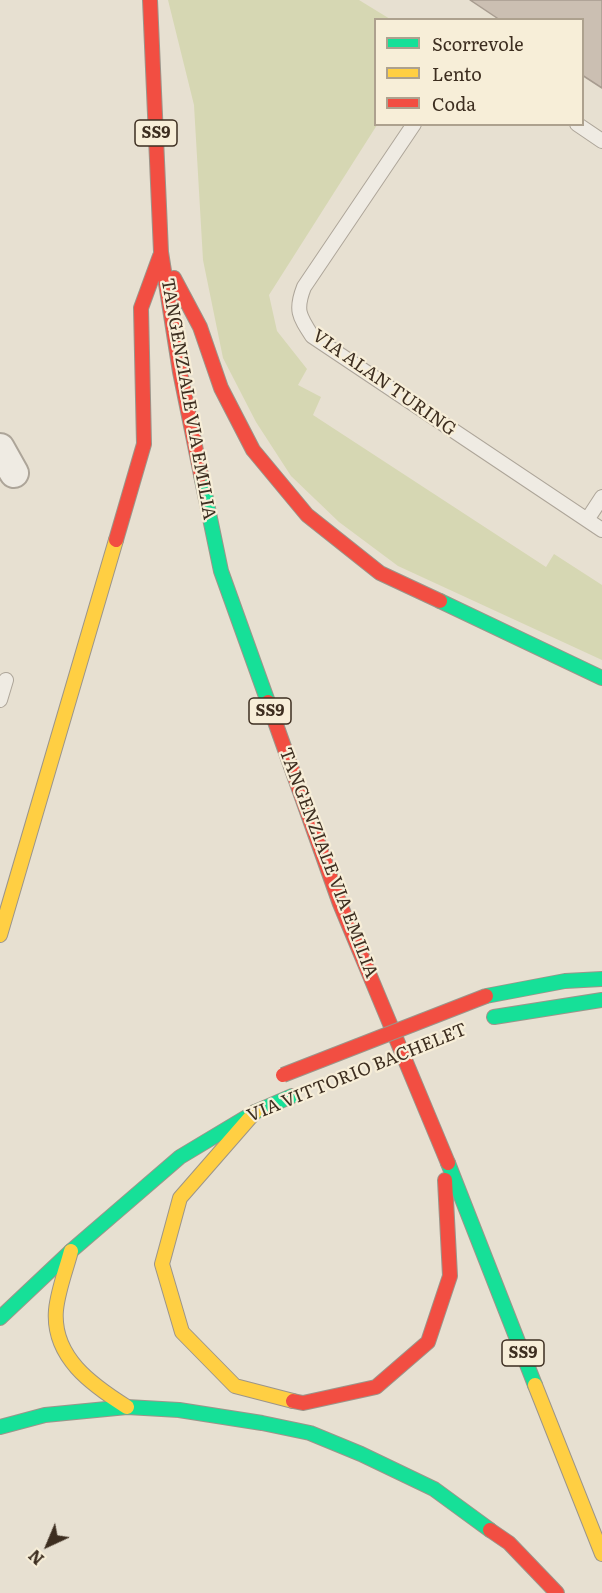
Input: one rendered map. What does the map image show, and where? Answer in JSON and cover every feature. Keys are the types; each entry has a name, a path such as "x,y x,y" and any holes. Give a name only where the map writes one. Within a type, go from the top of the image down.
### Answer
{"main road":[{"name":"TANGENZIALE VIA EMILIA","path":"150,0 161,252 180,372 221,571 340,904 443,1152 602,1554"},
{"path":"161,252 200,327 221,388 253,450 307,515 380,573 602,678"},
{"path":"0,934 144,444 141,308 161,252"},
{"name":"VIA VITTORIO BACHELET","path":"278,1077 486,996 565,981 602,979"},
{"path":"489,1019 602,1000"},
{"name":"VIA VITTORIO BACHELET","path":"384,1059 417,1047"},
{"name":"VIA VITTORIO BACHELET","path":"0,1318 71,1251 180,1157 255,1112 297,1094"},
{"path":"255,1112 180,1198 162,1264 182,1332 235,1386 303,1403 376,1387 428,1342 450,1275 443,1152"},
{"path":"101,1206 71,1251 56,1312 58,1336 67,1356 83,1377 127,1407"},
{"path":"0,1427 45,1415 127,1407 179,1410 310,1433 361,1454 434,1489 509,1543 557,1593"}],"street":[{"path":"0,448 14,473"}],"lane":[{"name":"VIA ALAN TURING","path":"413,126 304,287 298,302 301,320 312,336 602,530"},
{"path":"580,126 602,141"},
{"path":"586,520 602,497"},
{"path":"0,700 6,680"}],"green space":[{"path":"168,0 359,0 388,18 374,18 374,126 376,126 269,295 277,331 307,369 298,385 321,397 313,415 546,567 554,554 602,585 602,660 398,566 339,522 291,476 256,422 223,358 203,260 194,105"}],"building":[{"path":"470,0 602,0 602,88 584,76 584,18 497,18"}],"traffic: fast":[{"path":"201,475 221,571 268,702"},
{"path":"440,601 602,678"},
{"path":"486,996 565,981 602,979"},
{"path":"494,1017 602,1000"},
{"path":"0,1318 71,1251 180,1157 255,1112 292,1096"},
{"path":"448,1163 535,1385"},
{"path":"0,1427 45,1415 127,1407 179,1410 310,1433 361,1454 434,1489 490,1530"}],"traffic: slow":[{"path":"0,935 116,540"},
{"path":"255,1112 180,1198 162,1264 182,1332 235,1386 293,1401"},
{"path":"71,1251 56,1310 56,1327 60,1342 67,1356 88,1379 127,1407"},
{"path":"535,1385 602,1554"}],"traffic: jam":[{"path":"150,0 161,252 180,372 201,475"},
{"path":"116,540 144,444 141,308 160,256"},
{"path":"174,278 200,327 221,388 253,450 307,515 380,573 440,601"},
{"path":"268,702 340,904 448,1163"},
{"path":"283,1075 486,996"},
{"path":"293,1401 303,1403 376,1387 428,1342 450,1276 445,1180"},
{"path":"490,1530 509,1543 557,1593"}]}
